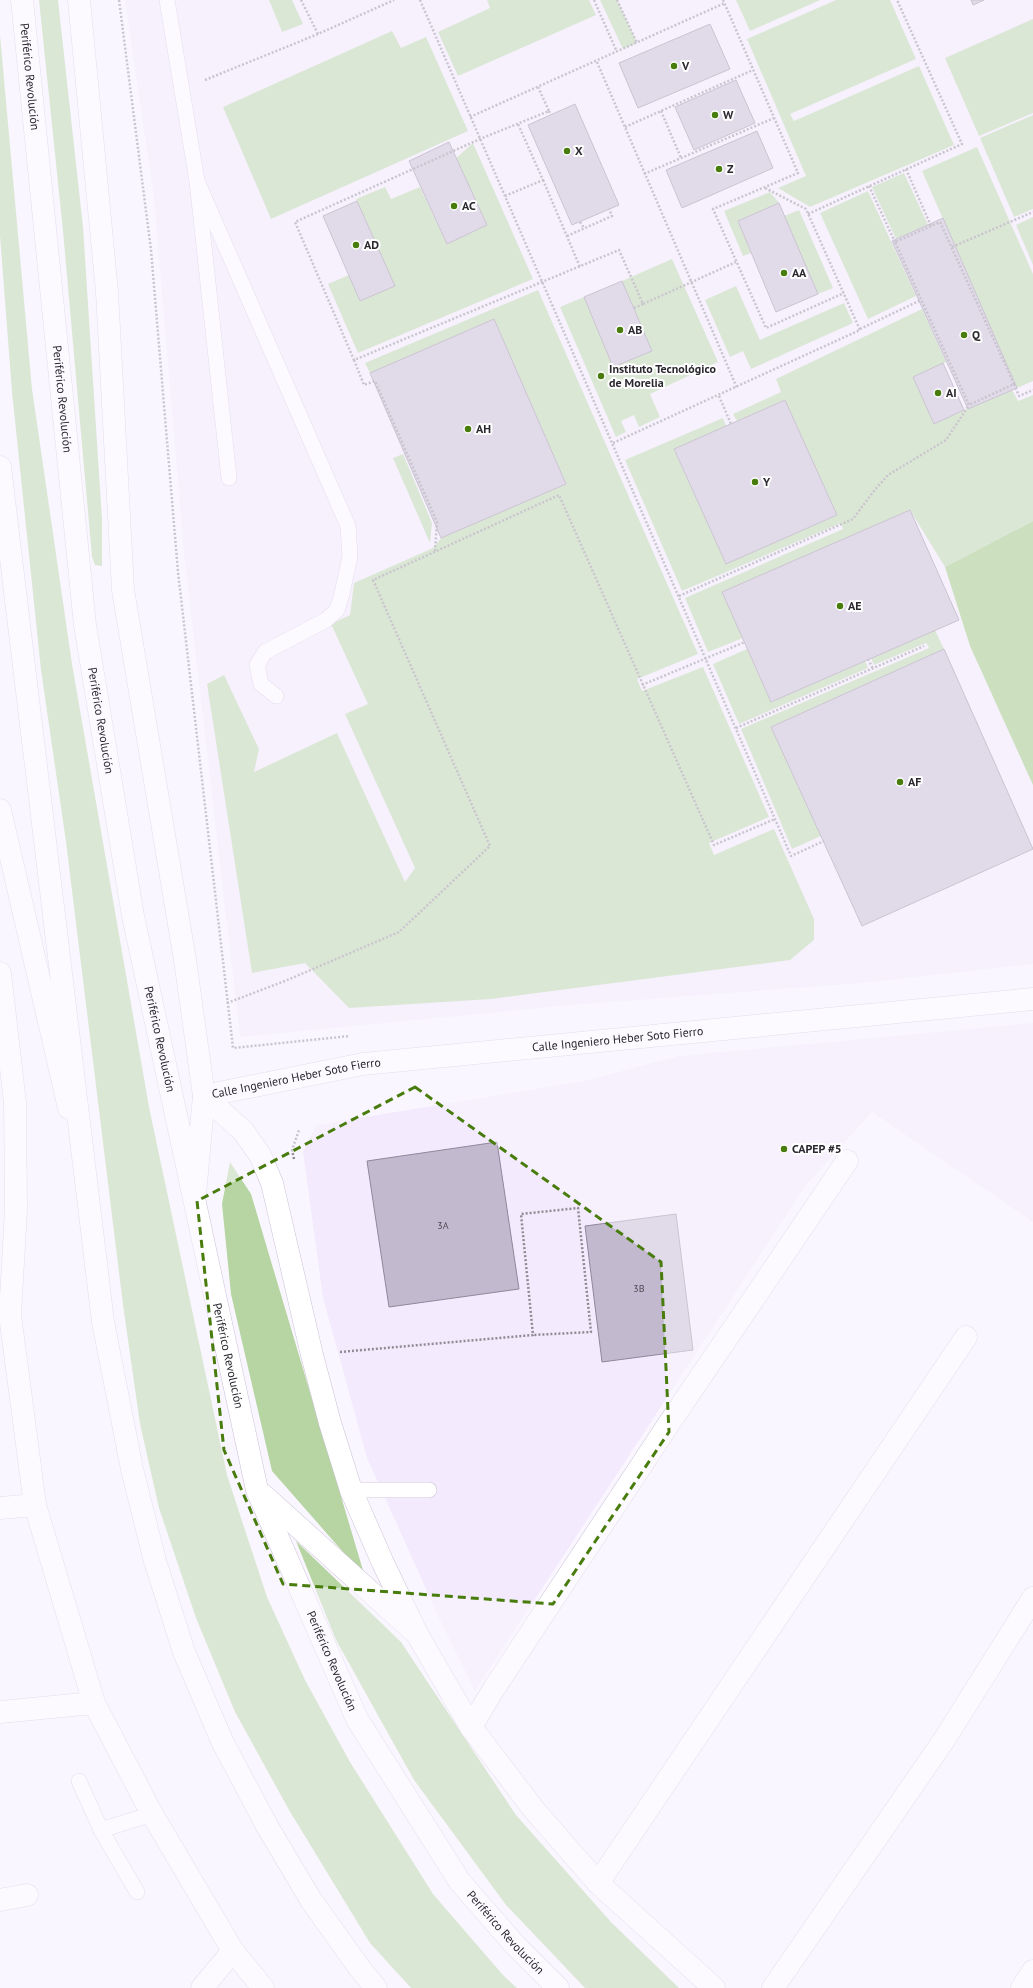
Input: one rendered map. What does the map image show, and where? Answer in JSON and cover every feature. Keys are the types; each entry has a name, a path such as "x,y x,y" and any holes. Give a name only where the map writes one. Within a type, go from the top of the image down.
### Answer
{"main road":[{"name":"Periférico Revolución","path":"22,0 85,625 133,916 257,1490 356,1719 460,1882 514,1946 558,1988"},
{"path":"79,0 107,292 123,590 185,960 204,1096 194,1201"},
{"path":"0,467 103,1322 132,1469 155,1561 184,1652 222,1741 267,1826 311,1900 361,1970 376,1988"},
{"path":"0,810 85,1176"},
{"path":"0,973 15,1103 16,1210 5,1315 35,1505 94,1702 152,1814 233,1951 263,1988"},
{"name":"Calle Ingeniero Heber Soto Fierro","path":"204,1096 363,1064 1033,999"},
{"path":"204,1096 243,1131 260,1154 272,1183 312,1355 330,1423 352,1490 383,1563 417,1634 471,1727 535,1811 598,1883 714,1988"},
{"path":"471,1727 493,1690 668,1424 847,1161"},
{"path":"598,1883 966,1337"},
{"path":"257,1490 417,1634"},
{"path":"0,1508 35,1505"},
{"path":"773,1988 944,1740 1033,1598"},
{"path":"0,1712 94,1702"},
{"path":"0,1900 27,1895"},
{"path":"202,1988 233,1951"},
{"path":"1022,1988 1033,1971"}],"lane":[{"path":"167,0 197,181 229,478"},
{"path":"197,181 348,526 350,556 337,610 326,620 266,652 257,665 261,684 276,696"},
{"path":"352,1490 429,1490"},
{"path":"79,1781 101,1830 137,1892"},
{"path":"101,1830 152,1814"}],"path":[{"path":"119,0 151,250 178,572 232,1048 352,1036"},
{"path":"301,0 318,34"},
{"path":"183,90 318,34 394,0"},
{"path":"420,0 791,856 824,841"},
{"path":"594,0 617,52"},
{"path":"617,0 637,43"},
{"path":"808,214 906,168 962,144 897,0"},
{"path":"470,117 597,62 724,2 798,174 764,187 713,210 766,328 844,293"},
{"path":"597,62 737,388"},
{"path":"624,127 753,70"},
{"path":"538,87 551,115"},
{"path":"435,551 436,522 409,457 375,381 364,385 295,222 480,139 549,111"},
{"path":"661,111 681,158"},
{"path":"644,174 774,118"},
{"path":"518,124 580,267"},
{"path":"906,168 931,226"},
{"path":"505,196 543,180"},
{"path":"869,186 969,405"},
{"path":"764,187 806,210 860,330"},
{"path":"567,236 612,216 609,209"},
{"path":"952,248 1033,212"},
{"path":"580,222 584,228"},
{"path":"895,242 940,222 1019,396 1033,390"},
{"path":"354,360 619,250 643,304"},
{"path":"634,308 736,262"},
{"path":"613,443 737,388 921,300"},
{"path":"679,596 853,519 888,475 946,440 969,405 1014,384"},
{"path":"719,396 731,424"},
{"path":"227,1003 285,981 399,932 490,846 373,580 559,495 714,845 775,819"},
{"path":"642,685 745,642"},
{"path":"736,728 924,646"},
{"path":"868,659 873,669"},
{"path":"295,1166 292,1150 299,1130"},
{"path":"312,1355 533,1335 591,1332 578,1208 521,1214 533,1335"}],"highlighted area":[{"path":"415,1087 661,1262 669,1432 553,1604 283,1584 224,1450 197,1201"}],"shaded area":[{"name":"Instituto Tecnológico de Morelia","path":"125,0 1033,0 1033,964 862,983 571,1005 240,1037 184,554 154,199"},
{"path":"1033,1023 1033,1222 872,1112 806,1185 475,1691 440,1620 367,1458 323,1298 303,1152 316,1125 584,1081 679,1056"}],"green space":[{"path":"39,0 58,0 83,227 102,519 102,566 95,565 92,557 63,231"},
{"path":"269,0 292,0 303,24 282,32"},
{"path":"487,0 589,0 596,15 458,76 438,32 490,8"},
{"path":"600,0 617,0 637,43 623,49"},
{"path":"736,0 820,0 750,31"},
{"path":"836,0 890,0 916,59 790,114 794,121 919,66 954,145 810,207 778,188 806,176 747,39"},
{"path":"1033,19 1033,113 979,136 945,58"},
{"path":"392,31 401,48 426,37 468,131 271,219 223,107"},
{"path":"0,35 32,389 72,664 149,1107 227,1475 267,1597 305,1680 350,1762 433,1894 503,1975 517,1988 411,1988 370,1943 289,1810 235,1712 196,1618 159,1508 140,1424 123,1305 66,842 41,670 12,392 0,236"},
{"path":"1033,115 1033,209 1014,217 980,138"},
{"path":"473,143 533,279 358,353 328,284 349,275 360,301 394,286 356,199 385,187 391,199 420,187 447,244 487,225 456,158"},
{"path":"977,147 1033,274 1033,381 1017,388 922,171"},
{"path":"904,173 928,225 896,239 872,187"},
{"path":"868,191 916,296 868,319 820,213"},
{"path":"770,192 779,203 738,221 751,253 743,256 724,211"},
{"path":"799,210 833,288 818,294 784,216"},
{"path":"1033,217 1033,265 1016,225"},
{"path":"672,259 718,362 650,394 660,417 639,427 634,415 621,421 626,432 616,437 560,307 584,297 613,367 652,351 622,281"},
{"path":"736,286 760,340 844,303 853,323 751,369 743,351 730,357 705,300"},
{"path":"538,290 698,654 637,679 642,691 703,667 769,817 709,843 714,855 774,829 814,919 814,940 790,960 491,999 349,1008 305,963 252,973 207,684 224,675 259,749 254,772 337,733 405,882 415,868 345,714 368,704 331,624 350,615 354,583 433,548 441,538 566,484 494,319 370,373 365,363"},
{"path":"922,309 946,362 913,377 934,423 1012,390 1018,401 1033,395 1033,521 945,567 910,510 723,592 743,638 708,652 685,598 843,529 841,523 682,591 625,460 723,418 726,426 674,450 726,564 837,515 785,400 737,421 733,414 781,392 776,379"},
{"path":"403,454 432,523 430,543 393,458"},
{"path":"1033,521 1033,785 970,646 945,567"},
{"path":"935,630 944,649 771,727 821,836 792,849 741,729 929,648 926,643 874,665 871,658"},
{"path":"747,649 771,702 865,661 868,668 739,724 713,664"},
{"path":"230,1162 251,1194 365,1577 272,1471 231,1294 222,1204"},
{"path":"296,1541 401,1642 516,1815 611,1922 679,1988 585,1988 506,1905 414,1780 336,1640"}],"building":[{"path":"971,0 984,0 973,5"},
{"name":"V","path":"710,24 730,69 638,108 619,63"},
{"name":"W","path":"736,80 755,123 694,150 675,107"},
{"name":"X","path":"575,104 619,205 572,225 528,125"},
{"name":"Z","path":"757,131 773,168 682,208 666,170"},
{"name":"AC","path":"449,142 487,225 447,244 409,161"},
{"name":"AD","path":"357,201 395,286 360,301 323,216"},
{"name":"AA","path":"779,203 818,294 776,312 738,221"},
{"name":"Q","path":"943,218 1017,388 968,409 892,241"},
{"name":"AB","path":"622,281 652,351 613,367 584,297"},
{"name":"AH","path":"494,319 566,484 441,538 370,373"},
{"name":"AI","path":"943,363 964,410 934,424 913,377"},
{"name":"Y","path":"785,400 837,515 726,564 674,449"},
{"name":"AE","path":"910,510 959,620 771,702 722,592"},
{"name":"AF","path":"944,649 1033,849 862,926 771,727"},
{"path":"497,1142 519,1289 389,1307 367,1161"},
{"path":"676,1214 693,1350 602,1362 585,1226"}],"place":[{"name":"V","path":"674,66"},
{"name":"W","path":"715,115"},
{"name":"X","path":"567,151"},
{"name":"Z","path":"719,169"},
{"name":"AC","path":"454,206"},
{"name":"AD","path":"356,245"},
{"name":"AA","path":"784,273"},
{"name":"AB","path":"620,330"},
{"name":"Q","path":"964,335"},
{"name":"Instituto Tecnológico de Morelia","path":"601,376"},
{"name":"AI","path":"938,393"},
{"name":"AH","path":"468,429"},
{"name":"Y","path":"755,482"},
{"name":"AE","path":"840,606"},
{"name":"AF","path":"900,782"},
{"name":"CAPEP #5","path":"784,1149"}]}
